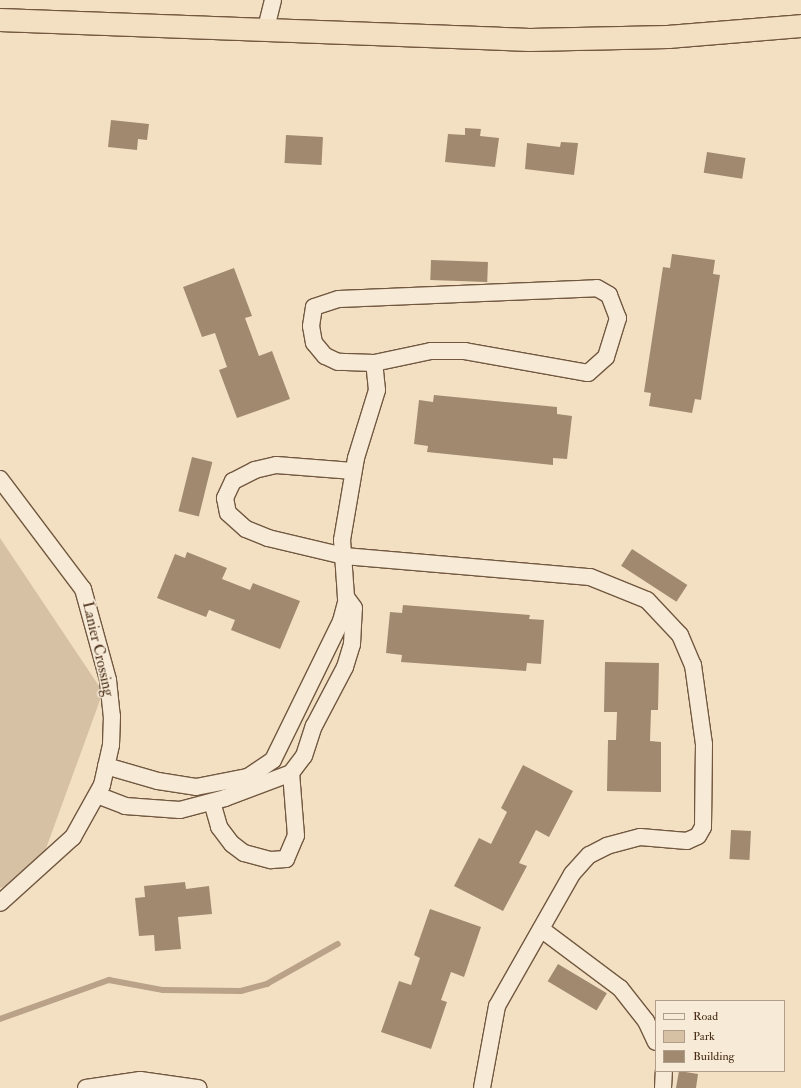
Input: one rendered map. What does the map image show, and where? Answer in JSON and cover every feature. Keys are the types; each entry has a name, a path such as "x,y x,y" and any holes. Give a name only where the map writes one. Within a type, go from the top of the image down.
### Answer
{"highway":[{"path":"0,20 265,32 599,40 801,26"}],"street":[{"path":"265,32 273,0"},
{"path":"597,288 609,295 618,318 606,357 588,373 465,351 431,351 374,363 338,362 325,356 314,344 310,326 314,307 339,299 597,288"},
{"path":"106,766 158,782 196,787 248,777 272,760 341,621 347,599 342,540 353,471 377,390 374,363"},
{"path":"353,471 276,465 233,481 225,498 228,513 246,528 294,546 344,556 590,577 647,600 680,635 693,665 699,696 705,774 703,827 698,836 687,840 640,837 589,855 572,874 497,1006 482,1088"},
{"name":"Lanier Crossing","path":"0,479 83,590 108,680 112,716 106,766 97,795 73,837 0,902"},
{"path":"97,795 125,806 180,810 212,802 291,773 304,756 314,726 345,667 352,644 354,608 347,599"},
{"path":"212,802 219,827 232,844 244,853 271,860 286,858 296,836 291,773"},
{"path":"541,929 620,988 646,1021 655,1040"},
{"path":"663,1088 664,1072"},
{"path":"86,1088 122,1085 140,1080 198,1088"}],"green space":[{"path":"0,538 103,692 36,876 0,888"}],"building":[{"path":"111,120 149,124 147,140 138,139 137,150 108,147"},
{"path":"465,128 481,129 480,136 499,138 495,167 445,162 448,134 465,135"},
{"path":"286,135 323,137 321,165 285,163"},
{"path":"561,142 578,143 574,175 525,169 527,143 560,147"},
{"path":"707,152 746,158 742,179 704,173"},
{"path":"672,254 715,260 713,274 720,275 701,400 695,399 692,413 649,406 651,393 644,392 663,267 670,268"},
{"path":"431,260 488,262 487,282 430,280"},
{"path":"234,268 252,316 245,318 259,356 272,351 290,399 237,418 219,370 227,367 215,333 202,337 183,287"},
{"path":"434,395 557,407 557,414 572,416 567,459 553,458 553,465 427,452 428,446 414,444 419,400 433,402"},
{"path":"192,457 212,462 199,516 178,511"},
{"path":"632,549 687,585 676,602 621,566"},
{"path":"187,552 227,568 222,579 250,590 253,583 300,601 280,649 231,630 235,620 209,610 206,617 157,598 175,554 185,558"},
{"path":"403,605 530,615 529,619 544,620 541,664 527,663 526,671 401,662 402,655 386,653 390,612 402,613"},
{"path":"605,662 659,663 658,710 651,710 650,741 661,742 661,792 607,791 608,740 616,740 617,712 604,712"},
{"path":"523,765 573,791 549,837 536,830 519,863 527,866 503,911 454,886 479,838 491,844 507,812 501,808"},
{"path":"731,830 751,831 749,860 729,859"},
{"path":"185,882 186,889 209,886 212,914 178,917 181,949 155,951 154,935 139,936 135,898 145,897 144,886"},
{"path":"430,909 481,927 464,977 451,972 441,1000 447,1002 431,1049 381,1032 399,981 411,985 420,958 414,955"},
{"path":"558,964 607,993 597,1011 548,981"},
{"path":"679,1072 698,1074 696,1088 676,1088"}],"waterway":[{"path":"0,1019 109,980 163,990 241,991 267,984 338,944"}]}
